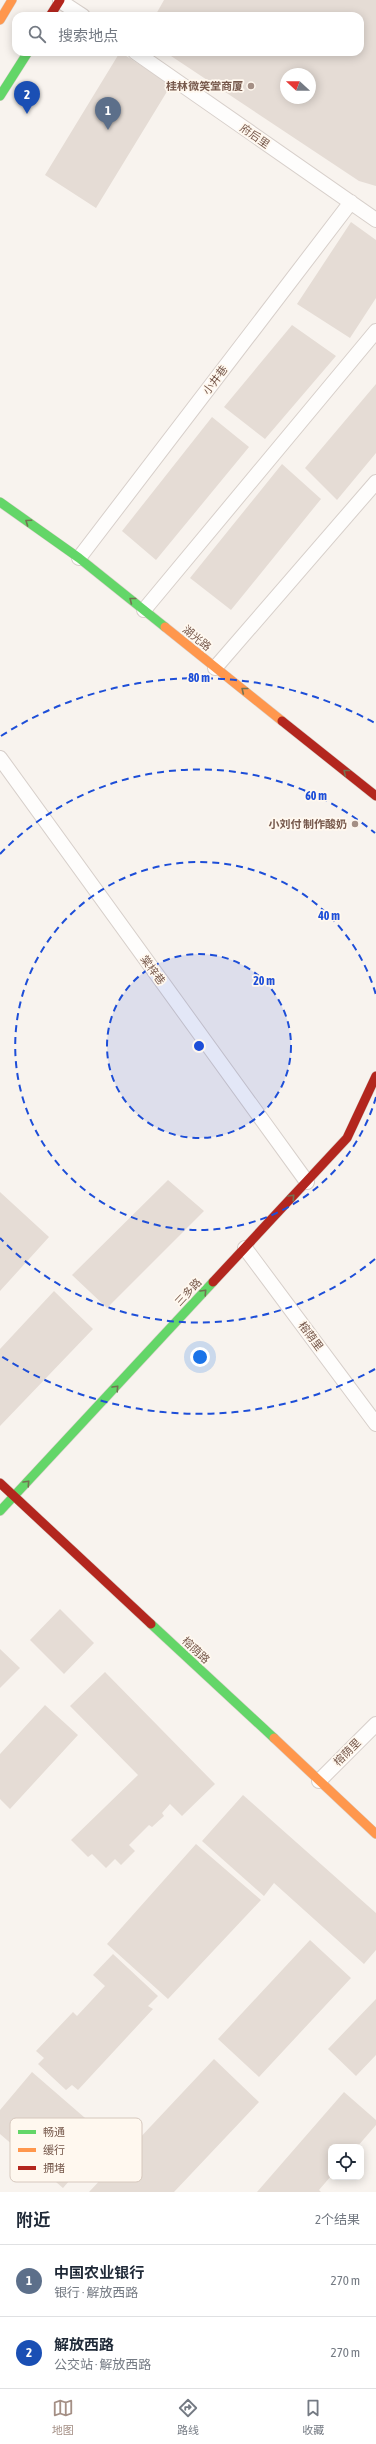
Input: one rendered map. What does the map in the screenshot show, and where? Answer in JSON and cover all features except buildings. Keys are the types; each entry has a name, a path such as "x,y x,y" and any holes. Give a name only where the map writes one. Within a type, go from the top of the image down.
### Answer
{"street":[{"path":"0,20 12,0"},
{"path":"52,12 60,0"},
{"path":"0,96 25,56"},
{"name":"湖光路","path":"0,502 79,558 376,796"},
{"name":"三多路","path":"0,1511 347,1138 376,1076"},
{"name":"榕荫路","path":"0,1483 376,1834"}],"lane":[{"path":"60,0 77,12"},
{"name":"府后里","path":"141,56 376,220"},
{"name":"小井巷","path":"79,558 351,202"},
{"path":"144,610 376,331"},
{"path":"215,668 376,482"},
{"name":"棠梓巷","path":"0,758 307,1182"},
{"name":"榕荫里","path":"245,1248 376,1424"},
{"name":"榕荫里","path":"319,1780 376,1724"}],"traffic: fast":[{"path":"0,96 25,56"},
{"path":"0,502 79,558 165,627"},
{"path":"0,1511 213,1282"},
{"path":"151,1624 274,1738"}],"traffic: slow":[{"path":"0,20 12,0"},
{"path":"165,627 282,721"},
{"path":"274,1738 376,1834"}],"traffic: jam":[{"path":"52,12 60,0"},
{"path":"282,721 376,796"},
{"path":"213,1282 347,1138 376,1076"},
{"path":"0,1483 151,1624"}],"place":[{"name":"桂林微笑堂商厦","path":"251,86"},
{"name":"解放西路","path":"27,114"},
{"name":"中国农业银行","path":"108,130"},
{"name":"小刘付 制作酸奶","path":"355,824"}]}
